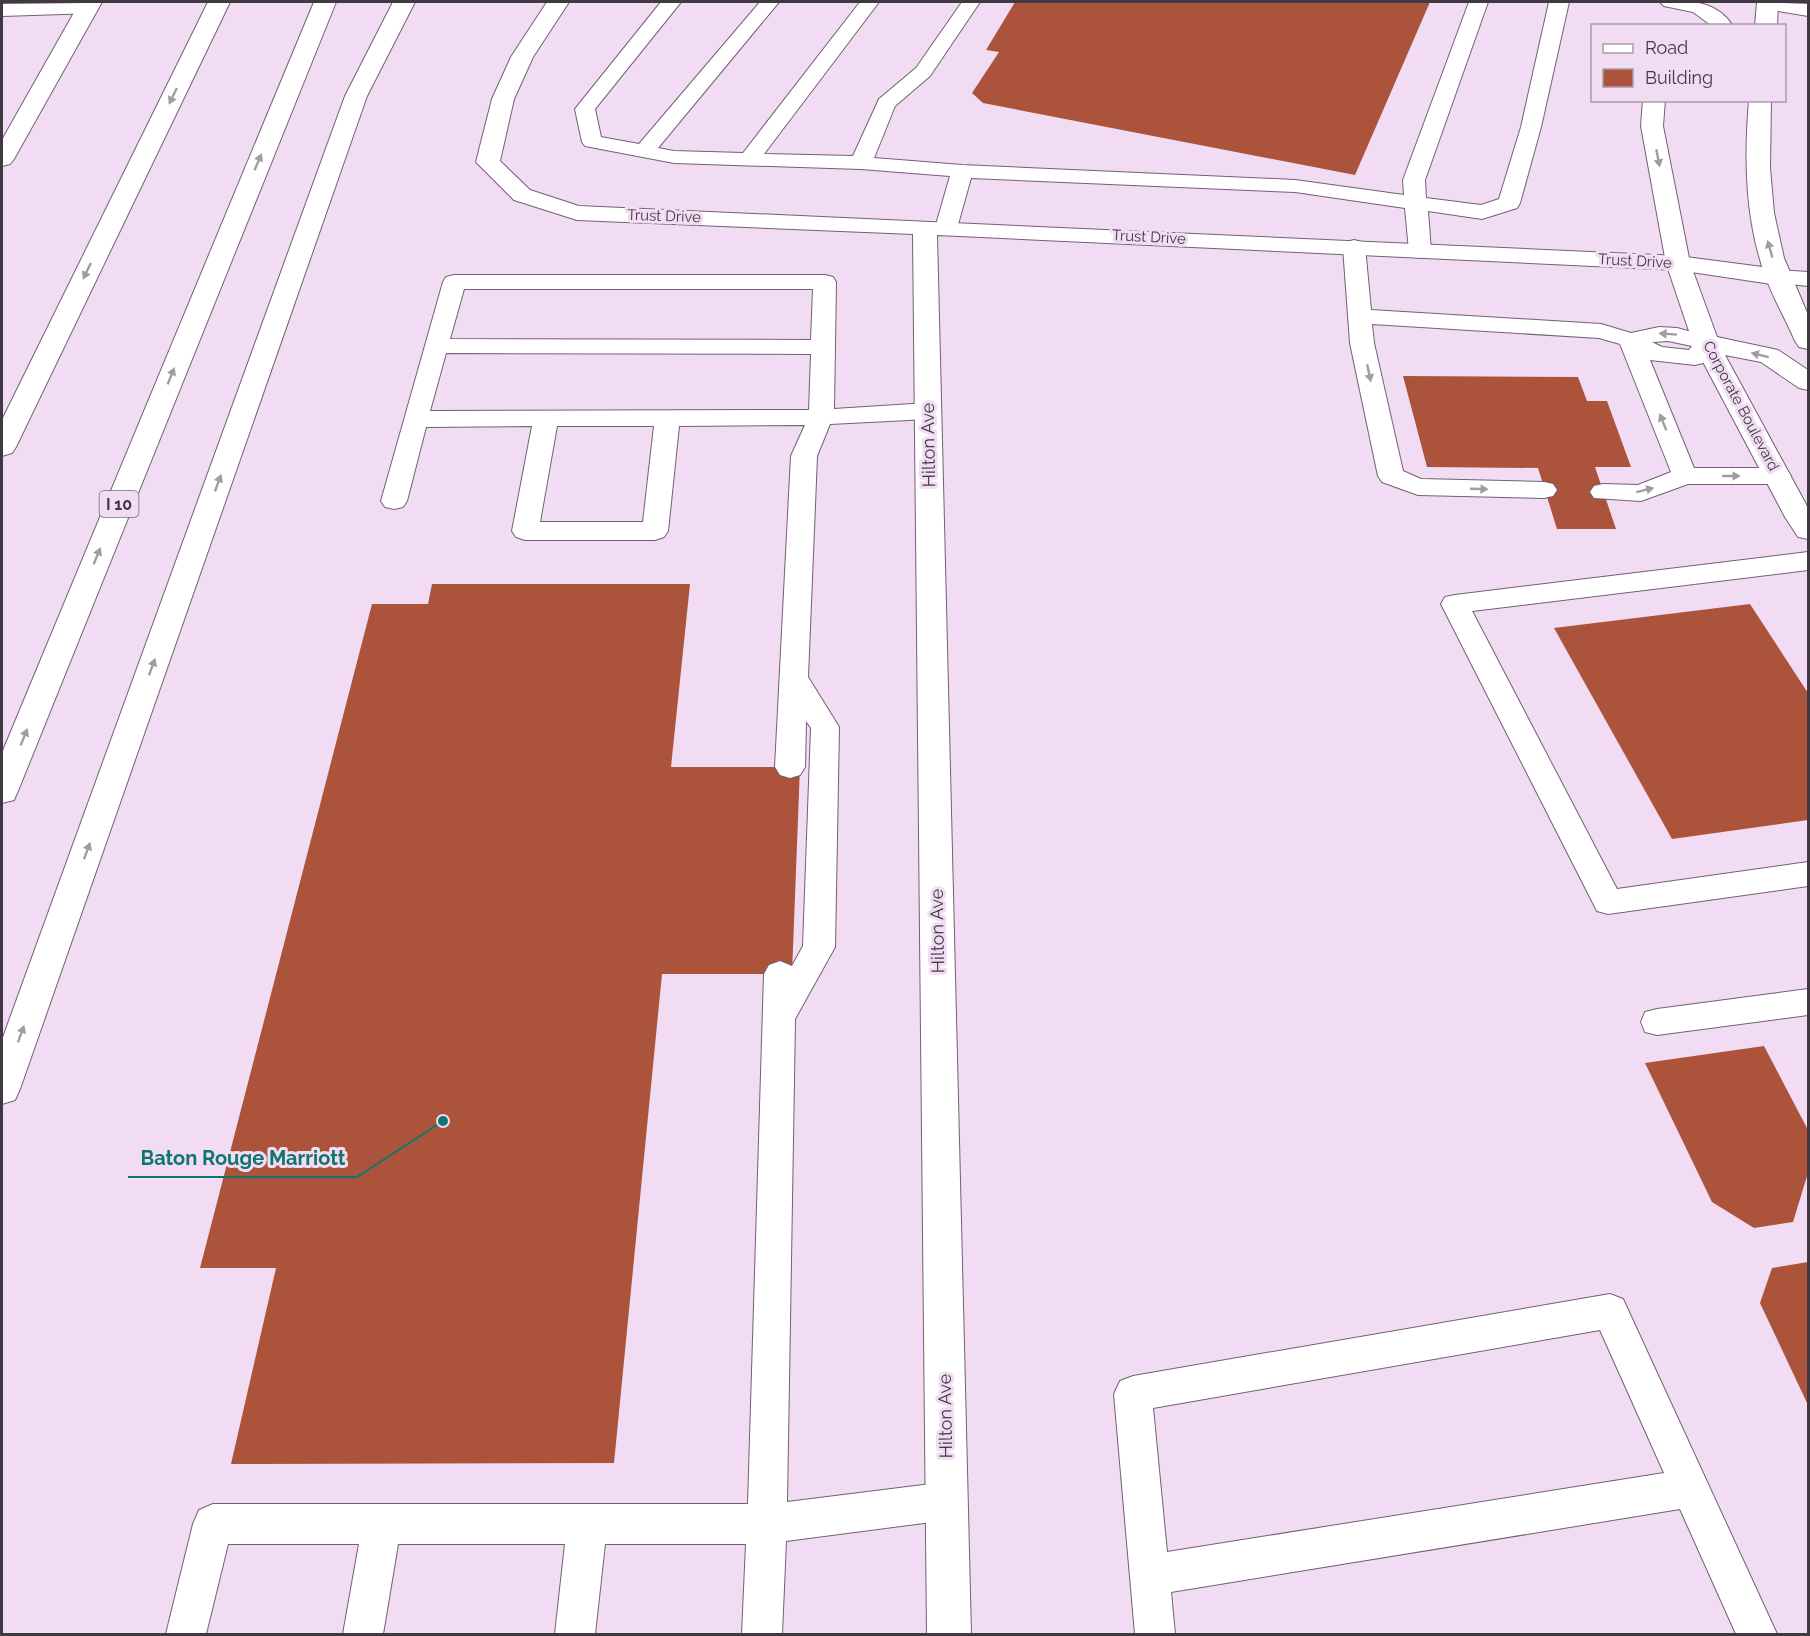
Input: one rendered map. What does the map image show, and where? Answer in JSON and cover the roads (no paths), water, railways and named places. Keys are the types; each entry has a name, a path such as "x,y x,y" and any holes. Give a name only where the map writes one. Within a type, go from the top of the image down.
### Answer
{"main road":[{"path":"198,43 206,2"},
{"path":"2,447 219,2"},
{"name":"I 10","path":"2,791 325,2"},
{"path":"2,1089 356,96 404,2"},
{"name":"Trust Drive","path":"558,2 522,57 503,99 488,162 522,195 577,213 935,227 1678,263 1778,277"},
{"path":"1765,2 1766,24"},
{"path":"1666,7 1685,3 1702,8 1719,19 1722,24"},
{"path":"2,10 89,5"},
{"path":"2,159 89,5"},
{"name":"Corporate Boulevard","path":"1654,102 1652,126 1678,263 1706,343 1809,530"},
{"path":"1760,102 1757,134 1763,224 1778,277 1809,341"},
{"name":"Hilton Ave","path":"935,227 928,411 949,1635"},
{"path":"1706,343 1769,356 1809,382"}],"lane":[{"path":"671,2 585,109 592,141 674,157 861,163 962,171 1295,186 1482,212 1509,203 1531,127 1559,2"},
{"path":"644,151 770,2"},
{"path":"749,159 870,2"},
{"path":"861,163 886,103 923,72 971,2"},
{"path":"1420,250 1414,180 1479,2"},
{"path":"1765,2 1809,10"},
{"path":"935,227 962,171"},
{"path":"1354,247 1362,343 1391,476 1418,487 1544,490"},
{"path":"1778,277 1809,279"},
{"path":"394,501 454,282 825,282 821,417 804,456 790,767"},
{"path":"1359,316 1601,331 1630,340 1656,354 1695,358 1706,343"},
{"path":"1630,340 1685,476"},
{"path":"436,346 823,347"},
{"path":"416,419 821,417 928,411"},
{"path":"546,418 525,531 655,531 667,418"},
{"path":"1603,492 1641,493 1685,476 1778,476"},
{"path":"1809,561 1455,604 1608,902 1809,874"},
{"path":"778,1019 819,947 825,727 794,678"},
{"path":"762,1635 767,1524 780,974"},
{"path":"1657,1022 1809,1002"},
{"path":"1155,1635 1133,1394 1610,1311 1757,1635"},
{"path":"1150,1575 1690,1488"},
{"path":"186,1635 213,1524 767,1524 947,1501"},
{"path":"363,1635 382,1524"},
{"path":"575,1635 587,1524"}],"place":[{"name":"Baton Rouge Marriott","path":"443,1121"}]}
